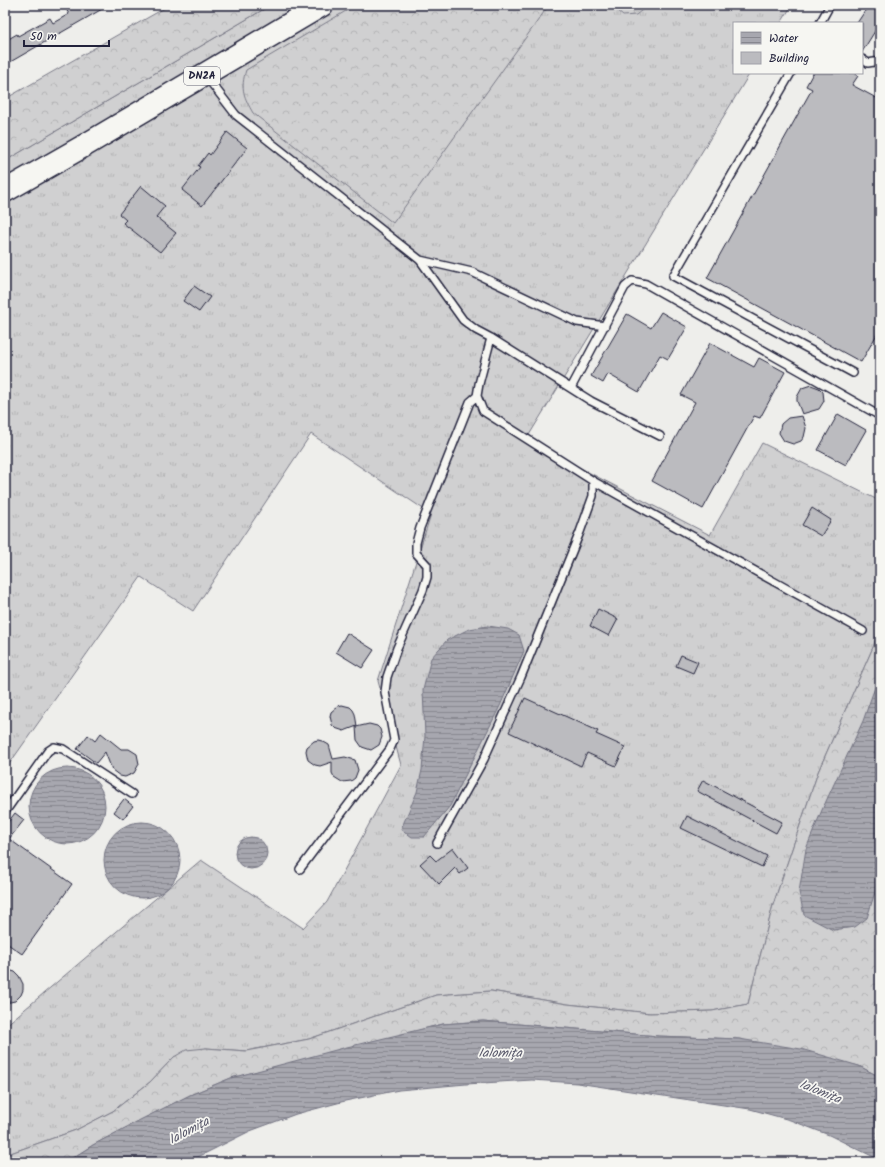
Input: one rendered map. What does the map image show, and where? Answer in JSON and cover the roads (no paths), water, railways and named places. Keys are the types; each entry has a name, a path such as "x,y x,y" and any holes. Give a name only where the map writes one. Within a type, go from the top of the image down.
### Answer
{"highway":[{"name":"DN2A","path":"5,191 322,5"}],"lane":[{"path":"821,22 830,5"},
{"path":"863,60 868,62 880,61"},
{"path":"205,74 236,115 420,260 462,320 591,401 660,436"},
{"path":"790,74 673,276 853,373"},
{"path":"420,260 472,272 577,322 605,326"},
{"path":"571,388 625,286 632,281 646,284 880,416"},
{"path":"491,338 477,396 483,411 593,482 863,631"},
{"path":"300,870 390,749 394,740 385,692 387,677 397,648 423,590 427,577 427,566 416,553 416,544 420,528 470,402 477,396"},
{"path":"437,844 484,759 521,677 580,532 593,496 593,482"},
{"path":"5,812 48,751 54,747 63,749 132,794"}],"water":[{"path":"488,626 508,629 519,635 524,651 500,706 450,806 424,837 412,837 401,829 417,792 422,770 425,736 423,690 431,658 447,640 469,629"},
{"path":"880,673 880,876 867,918 855,927 833,930 804,915 799,892 806,849 822,810 863,721"},
{"path":"67,768 81,771 94,779 102,792 105,806 102,820 94,833 81,841 67,844 53,841 40,833 32,820 29,806 32,792 40,779 53,771"},
{"path":"142,822 156,825 169,833 177,846 180,860 177,874 169,887 156,895 142,898 128,895 115,887 107,874 104,860 107,846 115,833 128,825"},
{"path":"248,837 254,837 264,844 267,853 266,859 260,866 254,869 248,869 238,862 235,856 235,850 242,840"},
{"name":"Ialomița","path":"483,1021 658,1036 739,1039 801,1049 859,1066 880,1077 880,1160 829,1135 790,1120 750,1109 577,1083 532,1080 399,1090 345,1101 296,1114 250,1131 190,1162 66,1162 93,1145 140,1120 190,1095 231,1078 347,1047 443,1024"}]}
